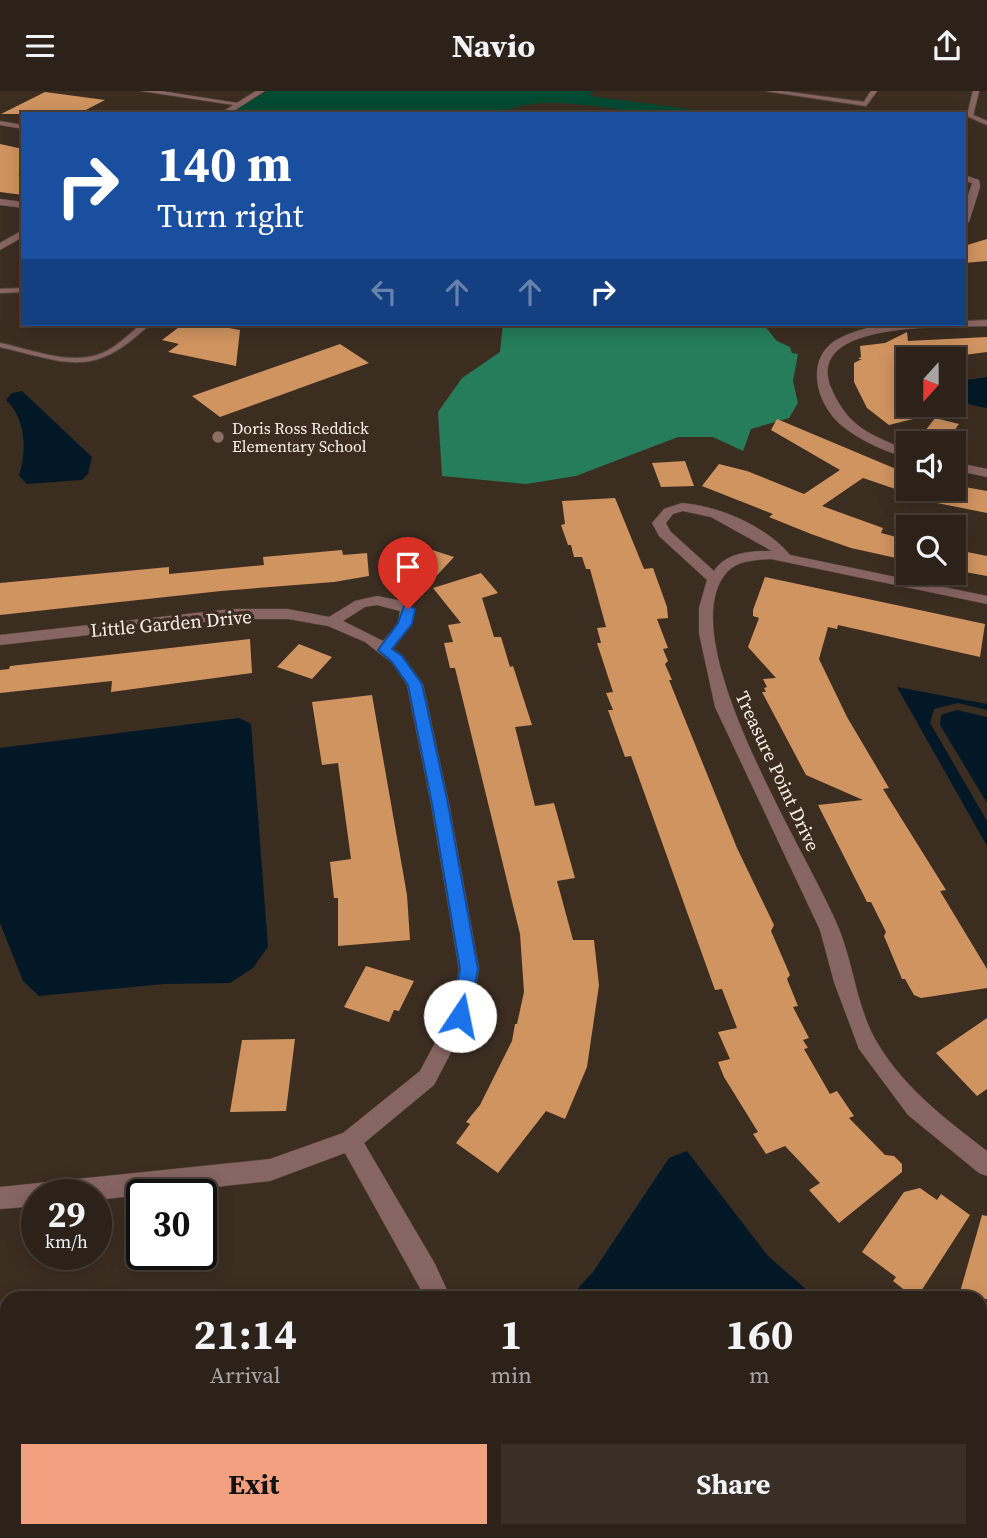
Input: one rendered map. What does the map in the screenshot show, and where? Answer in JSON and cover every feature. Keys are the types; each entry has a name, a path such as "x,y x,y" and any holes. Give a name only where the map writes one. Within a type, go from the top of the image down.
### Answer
{"street":[{"path":"145,91 240,104"},
{"path":"226,112 261,91"},
{"path":"0,123 21,127"},
{"path":"966,179 976,183 976,187 966,216"},
{"path":"0,202 21,205"},
{"path":"0,247 21,234"},
{"path":"966,324 987,323"},
{"path":"896,449 872,438 837,414 821,378 828,352 844,341 864,333 907,326"},
{"path":"966,469 987,473"},
{"path":"785,558 777,548 708,509 690,506 674,509 662,517 659,523 664,533 713,578 734,558 750,553 987,600"},
{"name":"Treasure Point Drive","path":"713,578 709,588 706,619 711,669 723,708 830,930 844,982 869,1049 916,1108 987,1165"},
{"path":"332,622 352,605 386,599 408,609 405,624 384,650"},
{"name":"Little Garden Drive","path":"0,640 231,614 288,614 332,622 370,639 397,659 415,684 440,804 469,969 460,1016 427,1078 350,1141 270,1170 112,1187"},
{"path":"350,1141 435,1291"},
{"name":"Little Garden Drive","path":"0,1198 21,1196"}],"lane":[{"path":"769,91 866,104 874,91"},
{"path":"976,91 970,116 987,123"},
{"path":"0,291 21,290"},
{"path":"0,345 73,360 87,359 107,354 142,326"}],"green space":[{"path":"267,91 594,91 590,96 712,112 639,112 553,103 516,107 507,112 232,112"},
{"path":"503,326 765,326 777,341 790,347 792,353 798,354 793,381 798,403 789,418 751,429 743,451 713,437 678,437 576,476 526,484 442,476 438,412 462,378 500,352"}],"water":[{"path":"987,377 987,408 966,402 966,380"},
{"path":"22,391 92,457 88,474 82,480 27,484 19,476 23,435 18,416 6,400 12,393"},
{"path":"897,687 987,704 987,710 958,703 934,709 930,723 987,821 987,846"},
{"path":"957,710 987,717 987,803 940,725 941,715"},
{"path":"239,718 251,724 268,947 253,968 230,983 164,984 39,996 23,981 0,923 0,748"},
{"path":"687,1151 768,1256 808,1291 575,1291 593,1272 669,1158"}],"building":[{"path":"45,92 105,100 82,112 1,114"},
{"path":"0,144 21,149 21,175 18,176 21,177 21,195 0,192"},
{"path":"987,239 987,261 966,263 966,245"},
{"path":"180,326 217,326 240,330 236,366 168,352 179,344 162,340"},
{"path":"907,332 908,341 987,337 987,352 966,355 966,347 896,347 896,417 921,417 889,425 867,408 854,382 854,363 862,359 858,359 861,357 860,346 885,343"},
{"path":"340,344 369,363 220,417 192,396"},
{"path":"935,418 959,424 954,431 925,431"},
{"path":"777,419 896,469 896,489 863,478 822,506 883,528 881,533 896,537 896,558 851,548 811,534 769,517 773,514 702,486 719,464 747,471 804,494 840,470 771,430"},
{"path":"685,461 694,486 661,487 652,463"},
{"path":"966,487 987,491 987,513 927,501 966,501"},
{"path":"615,498 644,569 653,568 667,607 668,618 657,619 668,648 663,649 668,661 665,664 672,680 669,680 737,848 774,925 771,931 790,975 787,979 798,1006 793,1007 809,1038 803,1040 808,1048 804,1049 830,1094 837,1091 854,1116 849,1118 885,1155 894,1156 902,1164 902,1172 839,1223 809,1190 820,1183 785,1146 766,1154 753,1134 758,1132 724,1077 718,1062 730,1059 718,1032 737,1028 722,989 715,990 631,756 625,757 608,710 613,710 606,693 613,692 597,643 601,643 597,628 606,627 590,569 586,569 582,557 574,557 561,525 565,524 562,501"},
{"path":"423,547 454,557 428,585 396,575"},
{"path":"342,550 343,555 367,553 369,576 334,582 221,591 0,615 0,583 169,567 169,574 264,565 263,557"},
{"path":"966,552 987,556 987,576 966,572"},
{"path":"481,573 498,593 482,598 494,637 501,637 510,667 513,666 532,725 515,727 535,806 554,803 575,878 557,881 573,940 594,940 599,985 587,1067 565,1119 546,1111 498,1173 456,1143 470,1124 466,1122 480,1105 512,1041 524,992 520,934 455,668 450,668 444,643 453,642 448,625 461,623 433,588"},
{"path":"765,577 985,624 980,657 838,625 837,629 828,627 819,659 847,717 889,788 883,789 946,890 940,891 987,969 987,988 921,998 914,995 905,979 902,979 884,936 886,932 871,902 867,902 818,805 863,800 806,775 762,692 766,692 764,688 767,687 763,679 776,678 748,647 759,618 753,616 753,610"},
{"path":"250,639 252,673 111,692 112,681 0,693 0,670 9,669 10,666"},
{"path":"299,644 332,657 312,679 277,667"},
{"path":"372,695 407,895 410,940 338,946 338,898 334,898 330,862 351,859 338,763 322,765 312,702"},
{"path":"366,966 414,981 399,1011 394,1010 389,1022 344,1007"},
{"path":"987,1018 987,1089 977,1096 936,1053"},
{"path":"295,1039 286,1111 230,1112 242,1040"},
{"path":"920,1188 937,1200 941,1194 970,1215 921,1291 906,1291 893,1281 896,1277 862,1252 904,1192"},
{"path":"982,1215 987,1216 987,1291 960,1291"}],"place":[{"name":"Doris Ross Reddick Elementary School","path":"218,437"}],"route":[{"path":"408,609 405,624 384,650 397,659 415,684 440,804 469,969 460,1016"}]}
